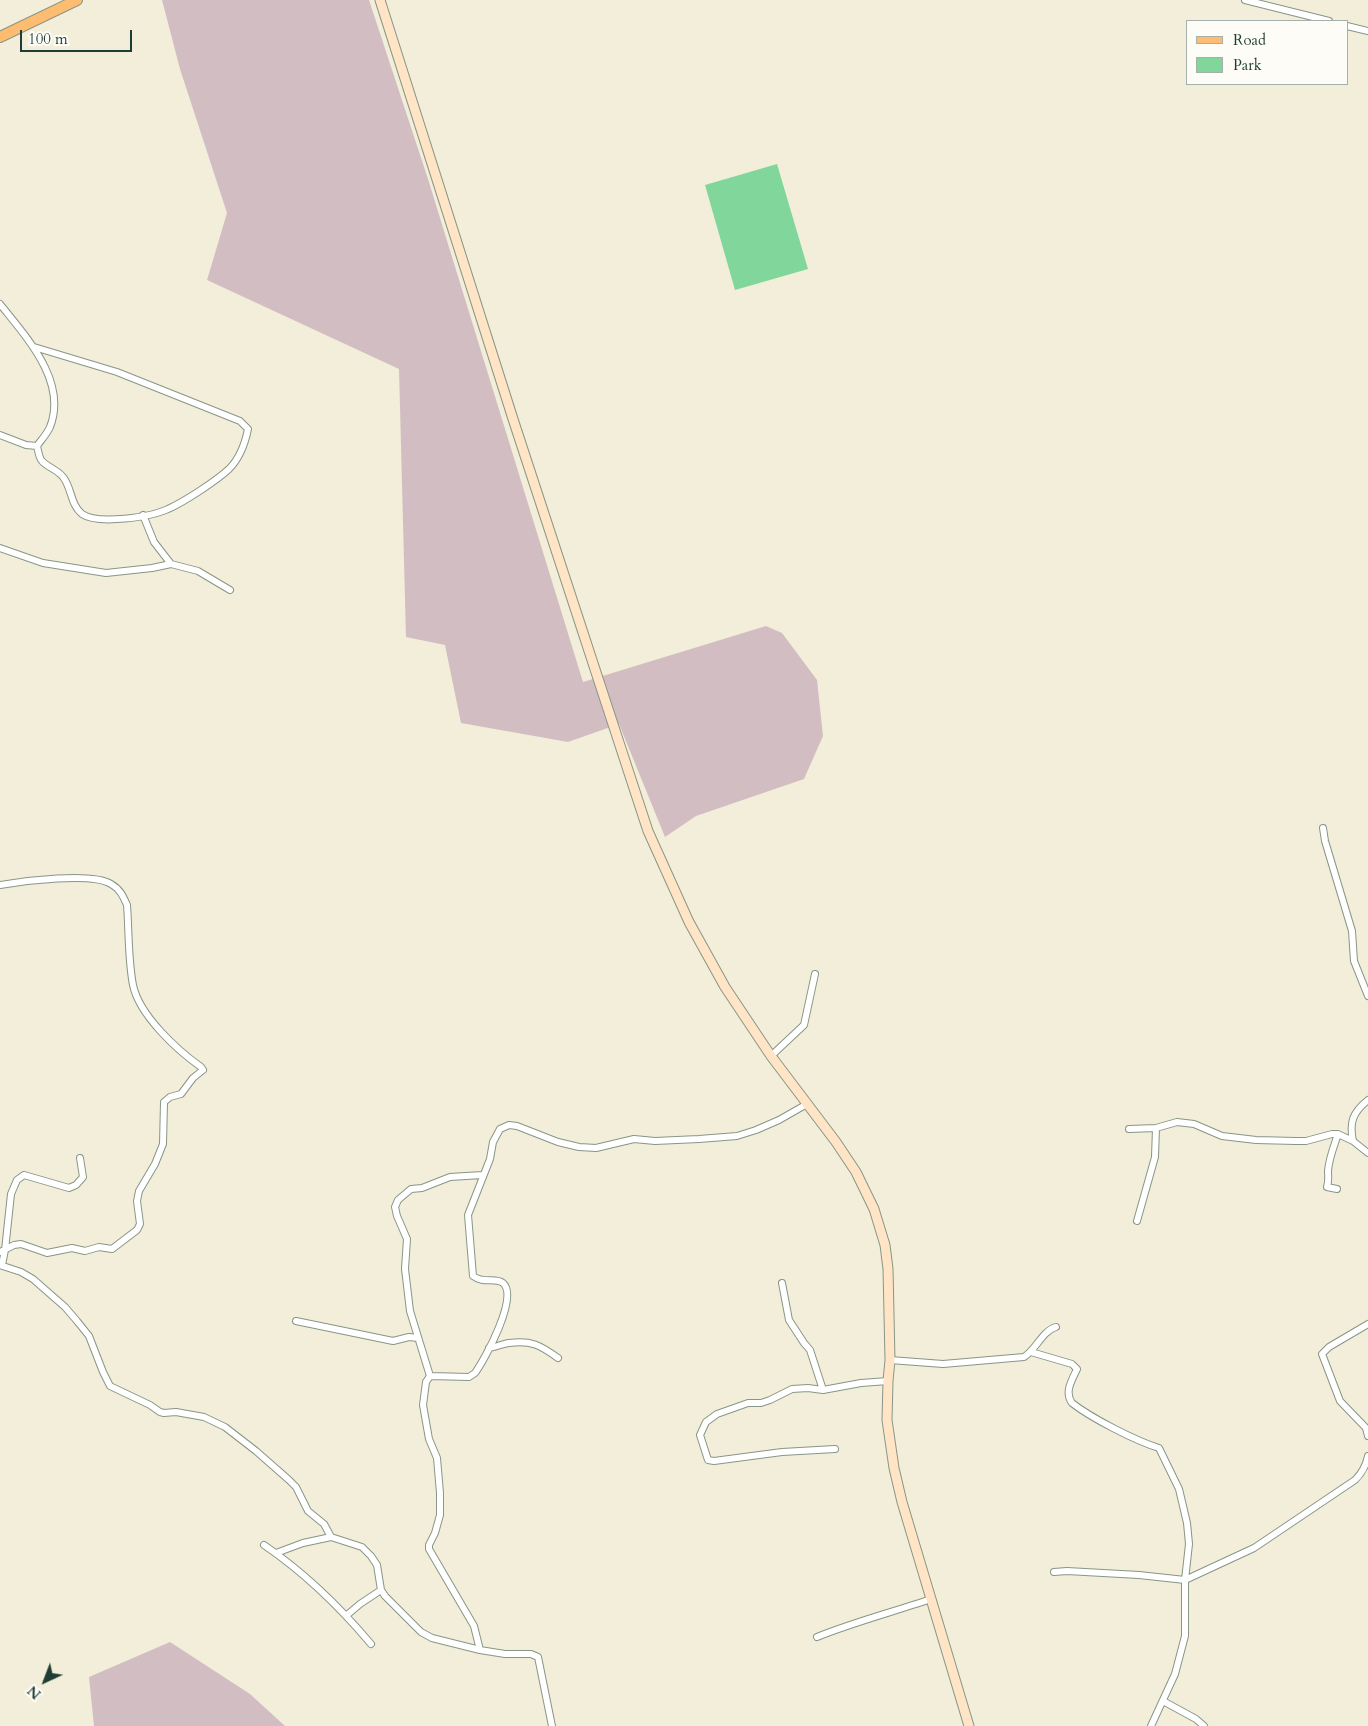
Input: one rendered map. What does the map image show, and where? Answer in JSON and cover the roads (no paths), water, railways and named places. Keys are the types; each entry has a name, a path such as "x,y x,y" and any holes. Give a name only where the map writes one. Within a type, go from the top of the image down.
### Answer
{"main road":[{"path":"0,38 77,0"},
{"path":"380,0 510,410 648,831 688,922 725,987 771,1056 836,1142 856,1172 874,1209 885,1245 888,1269 890,1360 887,1420 894,1468 902,1502 969,1726"}],"street":[{"path":"1245,0 1326,20"},
{"path":"1348,26 1368,31"},
{"path":"0,304 34,348 46,370 53,391 53,415 49,428 37,446 41,460 63,477 74,505 83,514 104,520 167,510 195,494 228,470 239,457 246,443 248,429 240,421 117,372 34,348"},
{"path":"0,435 26,445 37,446"},
{"path":"143,515 154,542 171,564"},
{"path":"0,548 43,563 106,574 171,564 198,571 230,590"},
{"path":"1323,828 1325,841 1352,931 1354,961 1368,996"},
{"path":"0,885 29,880 59,878 99,880 111,883 122,893 127,905 133,987 143,1007 160,1032 201,1066 202,1070 181,1094 170,1097 164,1102 163,1144 155,1164 139,1191 137,1201 140,1224 137,1230 112,1249 99,1247 85,1251 72,1248 47,1253 21,1244 2,1251"},
{"path":"771,1056 804,1024 815,974"},
{"path":"1353,1141 1351,1129 1353,1120 1359,1108 1368,1100"},
{"path":"430,1376 469,1378 478,1370 506,1312 506,1289 504,1284 498,1281 478,1280 473,1276 468,1215 482,1174 490,1159 493,1142 500,1130 509,1125 517,1126 558,1142 579,1147 596,1148 634,1139 655,1141 737,1136 771,1124 807,1104"},
{"path":"1129,1129 1156,1128 1177,1122 1194,1124 1222,1136 1256,1140 1306,1141 1338,1134 1353,1141 1368,1153"},
{"path":"1137,1221 1155,1157 1156,1128"},
{"path":"1337,1189 1327,1187 1330,1162 1338,1134"},
{"path":"80,1158 82,1177 76,1185 68,1188 24,1175 17,1180 11,1194 1,1265 21,1272 33,1279 78,1321 89,1336 110,1386 150,1405 160,1412 176,1412 204,1417 225,1427 256,1451 296,1487 308,1511 324,1524 331,1538"},
{"path":"430,1376 410,1311 405,1269 407,1239 395,1207 398,1200 411,1189 422,1188 450,1177 482,1174"},
{"path":"782,1283 789,1320 810,1350 823,1390"},
{"path":"296,1321 393,1341 409,1337 418,1338"},
{"path":"1368,1324 1329,1347 1322,1354 1340,1401 1366,1428 1368,1436"},
{"path":"890,1360 943,1364 1024,1356 1031,1352 1049,1330 1056,1327"},
{"path":"489,1348 507,1343 529,1342 541,1345 558,1358"},
{"path":"1031,1352 1072,1364 1077,1369 1067,1392 1068,1399 1077,1407 1148,1445 1159,1448 1179,1489 1187,1523 1188,1544 1185,1580 1185,1636 1175,1674 1151,1726"},
{"path":"430,1376 426,1382 422,1405 429,1440 437,1458 440,1515 429,1549 474,1626 480,1650"},
{"path":"835,1449 782,1452 714,1461 708,1460 700,1435 706,1422 717,1414 748,1403 761,1403 770,1400 792,1389 808,1388 823,1390 861,1383 888,1381"},
{"path":"1054,1572 1139,1575 1185,1580 1254,1548 1355,1480 1367,1464 1368,1456"},
{"path":"276,1553 303,1543 331,1538 362,1547 377,1565 381,1590 385,1596 426,1635 480,1650 505,1654 530,1654 538,1657 552,1726"},
{"path":"264,1545 305,1575 347,1615 371,1644"},
{"path":"347,1615 381,1590"},
{"path":"817,1637 852,1623 880,1617 931,1599"},
{"path":"1163,1701 1196,1719 1204,1726"}]}
